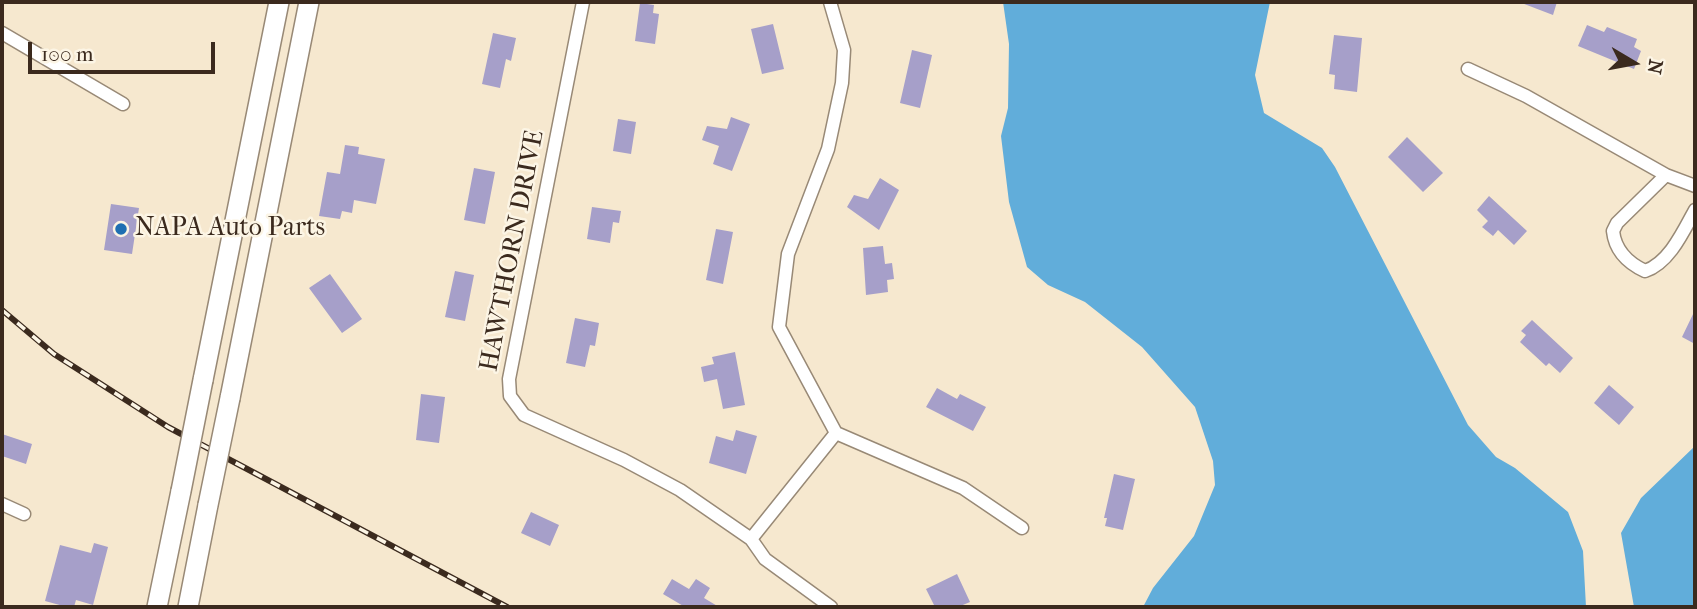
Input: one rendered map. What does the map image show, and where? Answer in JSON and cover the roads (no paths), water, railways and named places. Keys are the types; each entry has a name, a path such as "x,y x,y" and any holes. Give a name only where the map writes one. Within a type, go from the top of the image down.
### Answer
{"main road":[{"path":"157,607 279,2"},
{"path":"188,607 309,2"}],"street":[{"name":"HAWTHORN DRIVE","path":"583,2 509,379 510,396 524,415 681,490 751,539 765,559 831,607"},
{"path":"830,2 844,50 842,83 828,149 788,254 779,327 836,433 963,488 1022,528"},
{"path":"2,33 123,104"},
{"path":"1468,69 1526,96 1665,175 1695,186"},
{"path":"1665,175 1617,223 1613,231 1619,250 1632,264 1645,271 1656,267 1677,241 1695,210"},
{"path":"751,539 836,433"},
{"path":"2,504 24,514"}],"water":[{"path":"1003,2 1270,2 1255,75 1264,113 1322,148 1335,167 1468,425 1496,457 1515,468 1568,512 1583,551 1586,607 1143,607 1153,588 1194,536 1215,485 1213,461 1195,407 1142,347 1085,302 1048,285 1027,267 1009,202 1001,136 1008,108 1009,44"},
{"path":"1695,446 1695,607 1634,607 1621,533 1641,498"}],"railway":[{"path":"2,310 54,354 168,427 507,607"}],"place":[{"name":"NAPA Auto Parts","path":"121,229"}]}
